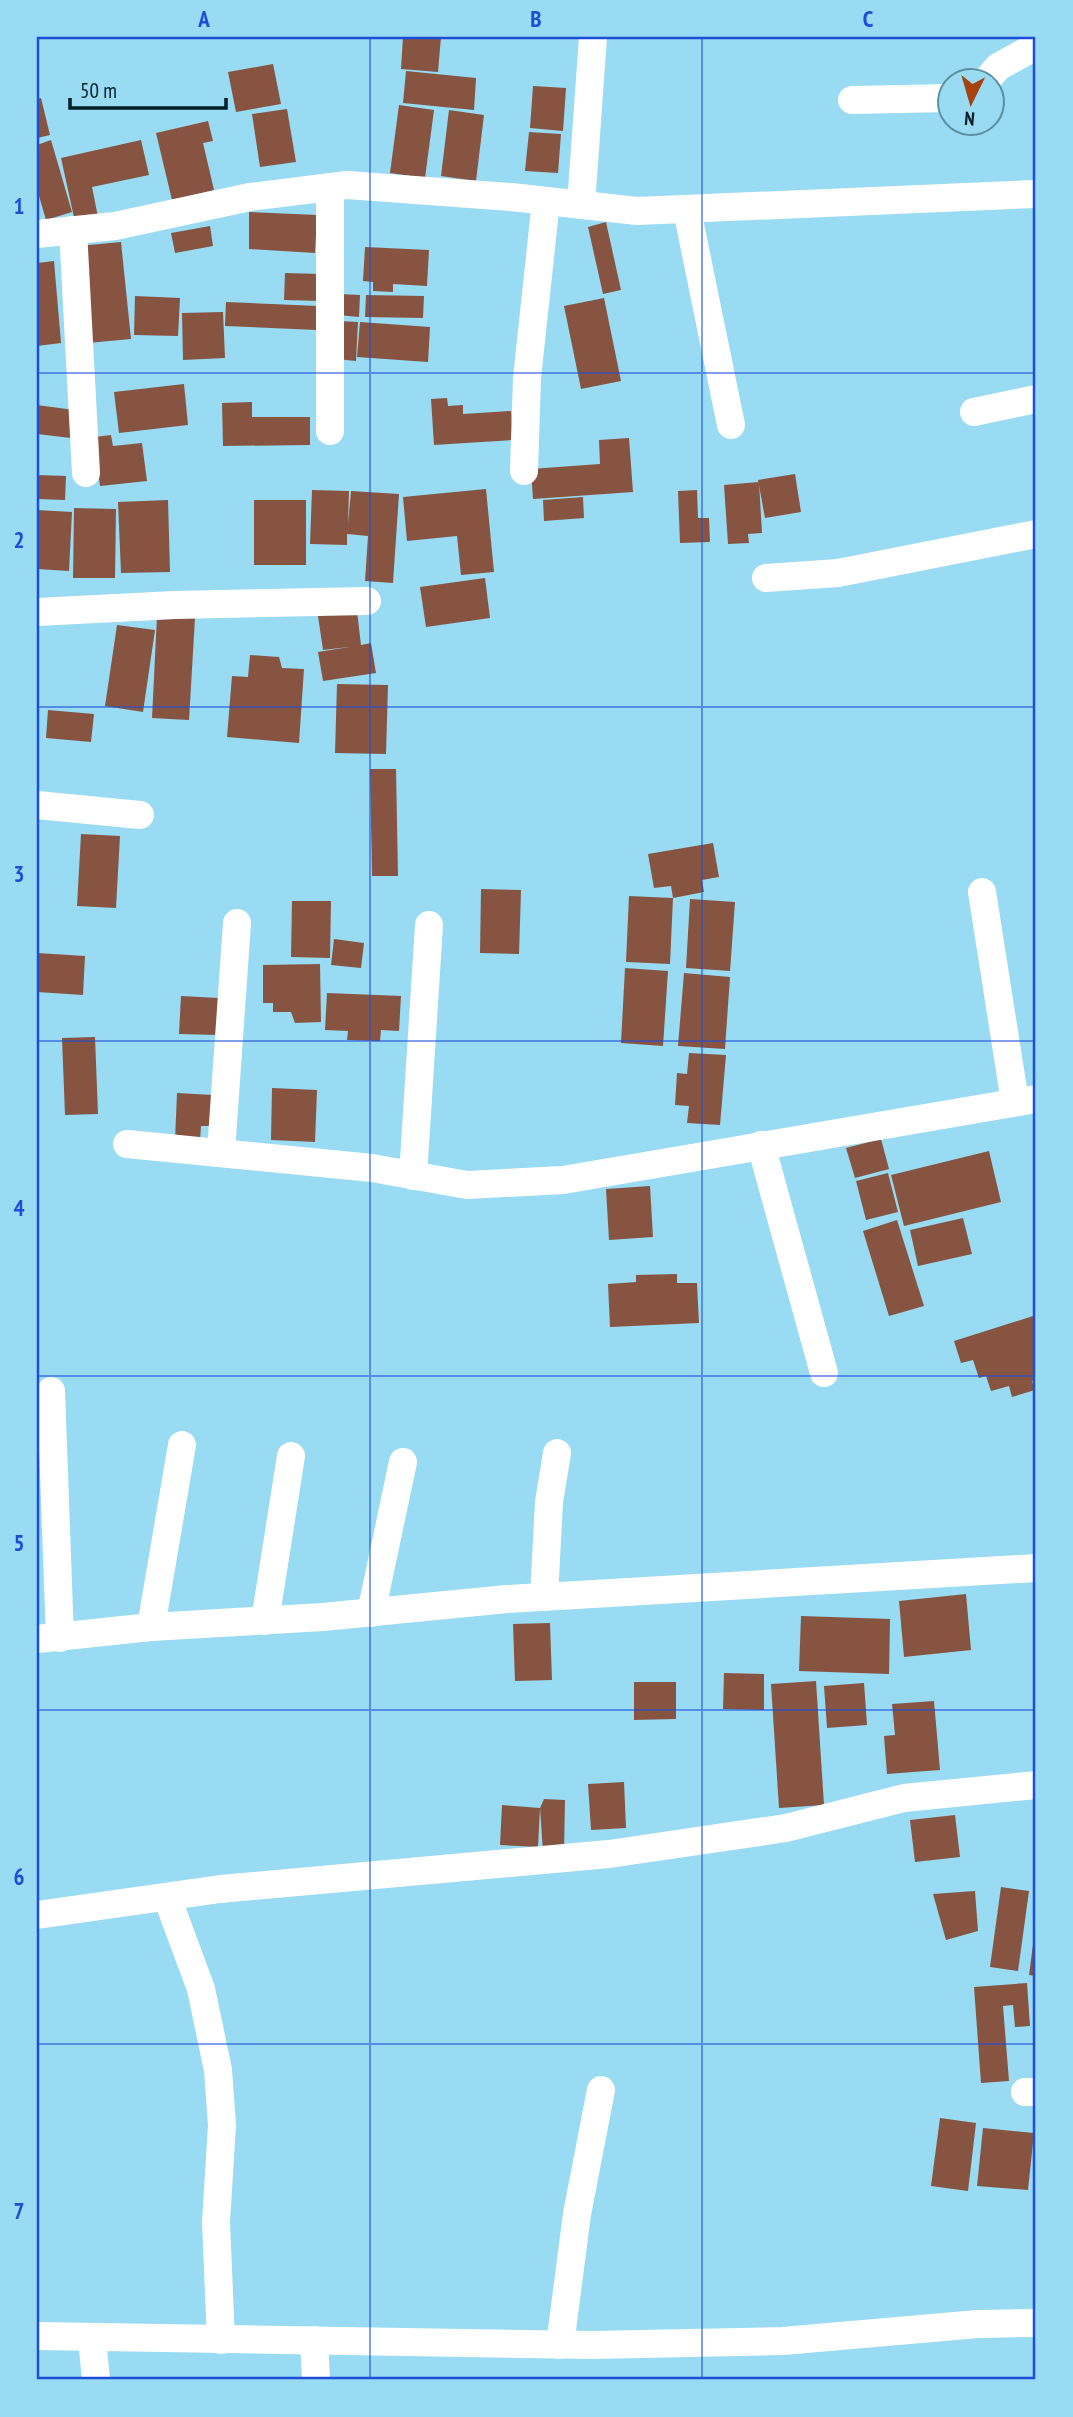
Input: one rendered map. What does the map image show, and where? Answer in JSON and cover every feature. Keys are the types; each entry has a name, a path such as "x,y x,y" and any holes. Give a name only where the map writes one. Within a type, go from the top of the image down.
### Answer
{"street":[{"path":"581,205 593,37"},
{"path":"1000,66 1036,46"},
{"path":"852,100 936,98"},
{"path":"37,234 115,226 250,197 348,185 637,211 1036,194"},
{"path":"330,187 330,432"},
{"path":"523,471 527,378 546,201"},
{"path":"687,210 731,425"},
{"path":"73,230 86,472"},
{"path":"974,412 1036,399"},
{"path":"766,578 838,573 1036,534"},
{"path":"37,612 175,605 367,601"},
{"path":"37,805 140,814"},
{"path":"127,1144 221,1152 467,1185 563,1180 1026,1100 982,892"},
{"path":"221,1152 237,923"},
{"path":"413,1176 429,925"},
{"path":"761,1145 824,1373"},
{"path":"51,1391 49,1638 152,1627 371,1613 544,1597 1036,1568"},
{"path":"152,1627 182,1445"},
{"path":"544,1597 550,1502 557,1453"},
{"path":"265,1621 291,1455"},
{"path":"371,1613 403,1462"},
{"path":"37,1915 233,1888 609,1854 786,1828 904,1798 1036,1785"},
{"path":"167,1898 201,1989 218,2070 222,2125 216,2222 221,2340"},
{"path":"560,2345 576,2214 601,2090"},
{"path":"37,2336 560,2345 783,2341 978,2324 1036,2323"},
{"path":"92,2338 96,2380"},
{"path":"314,2340 316,2380"}],"building":[{"path":"403,37 441,37 438,72 401,69"},
{"path":"273,64 281,104 236,112 228,72"},
{"path":"406,71 476,78 474,110 403,103"},
{"path":"533,86 566,88 563,131 530,128"},
{"path":"41,98 50,135 37,138 37,99"},
{"path":"399,105 434,110 425,178 390,173"},
{"path":"287,109 296,162 260,167 252,114"},
{"path":"449,110 484,115 476,181 441,176"},
{"path":"208,121 213,141 203,143 214,190 172,200 156,133"},
{"path":"529,132 561,134 558,173 525,171"},
{"path":"51,140 72,212 46,220 37,189 37,145"},
{"path":"141,140 149,175 92,187 98,217 75,222 61,158"},
{"path":"249,212 317,215 315,253 249,249"},
{"path":"606,222 621,290 603,294 588,227"},
{"path":"210,226 213,246 175,253 171,233"},
{"path":"121,242 131,339 88,343 78,246"},
{"path":"365,247 429,250 427,286 393,284 393,292 373,291 373,282 363,281"},
{"path":"54,261 61,343 37,346 37,263"},
{"path":"285,273 322,274 321,301 284,300"},
{"path":"339,294 360,295 359,317 338,315"},
{"path":"366,295 424,296 423,318 365,317"},
{"path":"135,296 180,298 178,336 134,335"},
{"path":"604,298 621,381 581,389 564,306"},
{"path":"226,302 318,306 317,330 225,326"},
{"path":"223,312 225,358 183,360 182,313"},
{"path":"339,321 358,322 356,361 336,359"},
{"path":"360,322 430,327 428,362 357,357"},
{"path":"184,384 188,425 119,433 114,392"},
{"path":"447,398 448,406 463,405 463,414 511,411 513,440 434,445 431,399"},
{"path":"252,402 252,417 310,417 310,445 223,446 222,403"},
{"path":"37,405 74,410 71,438 37,434"},
{"path":"111,435 113,446 142,443 147,481 100,486 94,437"},
{"path":"629,438 633,492 533,499 531,469 600,464 599,440"},
{"path":"795,474 801,512 765,518 758,480"},
{"path":"37,475 66,476 65,500 37,499"},
{"path":"759,482 762,533 748,534 749,543 728,544 724,485"},
{"path":"486,489 494,572 461,575 457,536 407,541 403,497"},
{"path":"312,490 349,491 348,524 351,491 399,494 393,583 365,581 368,536 347,534 347,545 310,544"},
{"path":"697,490 698,518 709,518 710,542 680,543 678,491"},
{"path":"583,497 584,518 544,521 543,500"},
{"path":"168,500 170,572 121,573 118,502"},
{"path":"254,500 306,500 306,565 254,565"},
{"path":"74,508 116,509 115,578 73,578"},
{"path":"37,510 72,512 69,571 37,569"},
{"path":"485,578 490,618 426,627 420,587"},
{"path":"357,611 361,645 371,643 376,673 323,681 318,652 349,647 323,650 318,616"},
{"path":"157,616 195,618 189,720 152,718"},
{"path":"117,625 155,630 143,712 105,706"},
{"path":"250,655 279,657 282,668 304,669 299,743 227,737 232,676 248,677"},
{"path":"337,684 388,685 386,754 335,753"},
{"path":"48,710 94,714 91,742 46,738"},
{"path":"370,769 396,769 398,876 372,876"},
{"path":"81,834 120,836 116,908 77,906"},
{"path":"713,843 719,877 702,880 704,892 673,898 671,886 654,888 648,854"},
{"path":"481,889 521,890 519,954 480,953"},
{"path":"629,896 673,898 670,964 626,962"},
{"path":"690,899 735,902 730,971 686,968"},
{"path":"292,901 331,901 330,958 291,957"},
{"path":"334,939 364,943 361,968 331,965"},
{"path":"37,953 85,956 83,995 37,992"},
{"path":"320,964 321,1022 295,1023 291,1012 273,1012 273,1003 263,1003 263,965"},
{"path":"625,968 668,971 663,1046 621,1043"},
{"path":"684,973 730,977 725,1049 678,1046"},
{"path":"327,993 401,996 399,1031 381,1030 380,1041 347,1040 348,1031 325,1030"},
{"path":"181,996 219,998 218,1035 179,1034"},
{"path":"95,1037 98,1114 65,1115 62,1038"},
{"path":"689,1053 726,1055 720,1125 687,1123 689,1106 675,1105 677,1073 687,1074"},
{"path":"272,1088 317,1090 315,1142 271,1140"},
{"path":"177,1093 213,1095 211,1126 201,1126 200,1141 175,1140"},
{"path":"881,1139 889,1169 855,1178 846,1148"},
{"path":"989,1151 1001,1202 904,1226 891,1175"},
{"path":"888,1173 898,1212 866,1220 856,1181"},
{"path":"650,1186 653,1237 609,1240 606,1189"},
{"path":"963,1218 972,1254 918,1266 910,1230"},
{"path":"897,1220 924,1306 889,1316 863,1231"},
{"path":"677,1274 677,1283 697,1283 699,1323 610,1327 608,1284 636,1282 636,1275"},
{"path":"1033,1316 1036,1327 1036,1380 1032,1381 1035,1390 1012,1397 1009,1386 991,1391 986,1376 979,1378 973,1360 961,1363 954,1341"},
{"path":"966,1594 971,1650 904,1657 899,1601"},
{"path":"801,1616 890,1619 889,1674 799,1671"},
{"path":"550,1623 552,1680 515,1681 513,1624"},
{"path":"724,1673 764,1674 764,1710 723,1709"},
{"path":"816,1681 824,1805 779,1808 771,1684"},
{"path":"634,1682 676,1682 676,1719 634,1720"},
{"path":"864,1683 867,1725 827,1728 824,1686"},
{"path":"934,1701 940,1770 887,1774 884,1736 895,1735 892,1704"},
{"path":"624,1782 626,1828 591,1830 588,1784"},
{"path":"544,1799 565,1800 564,1852 543,1852 540,1808"},
{"path":"502,1805 540,1808 538,1847 500,1845"},
{"path":"955,1815 960,1857 915,1862 910,1820"},
{"path":"1001,1887 1029,1891 1018,1971 990,1967"},
{"path":"975,1891 978,1931 946,1940 933,1894"},
{"path":"1036,1929 1036,1976 1029,1975"},
{"path":"1027,1983 1030,2026 1015,2027 1013,2005 1003,2006 1009,2081 981,2083 974,1987"},
{"path":"940,2118 976,2123 968,2191 931,2186"},
{"path":"983,2128 1034,2133 1028,2190 977,2186"}]}
